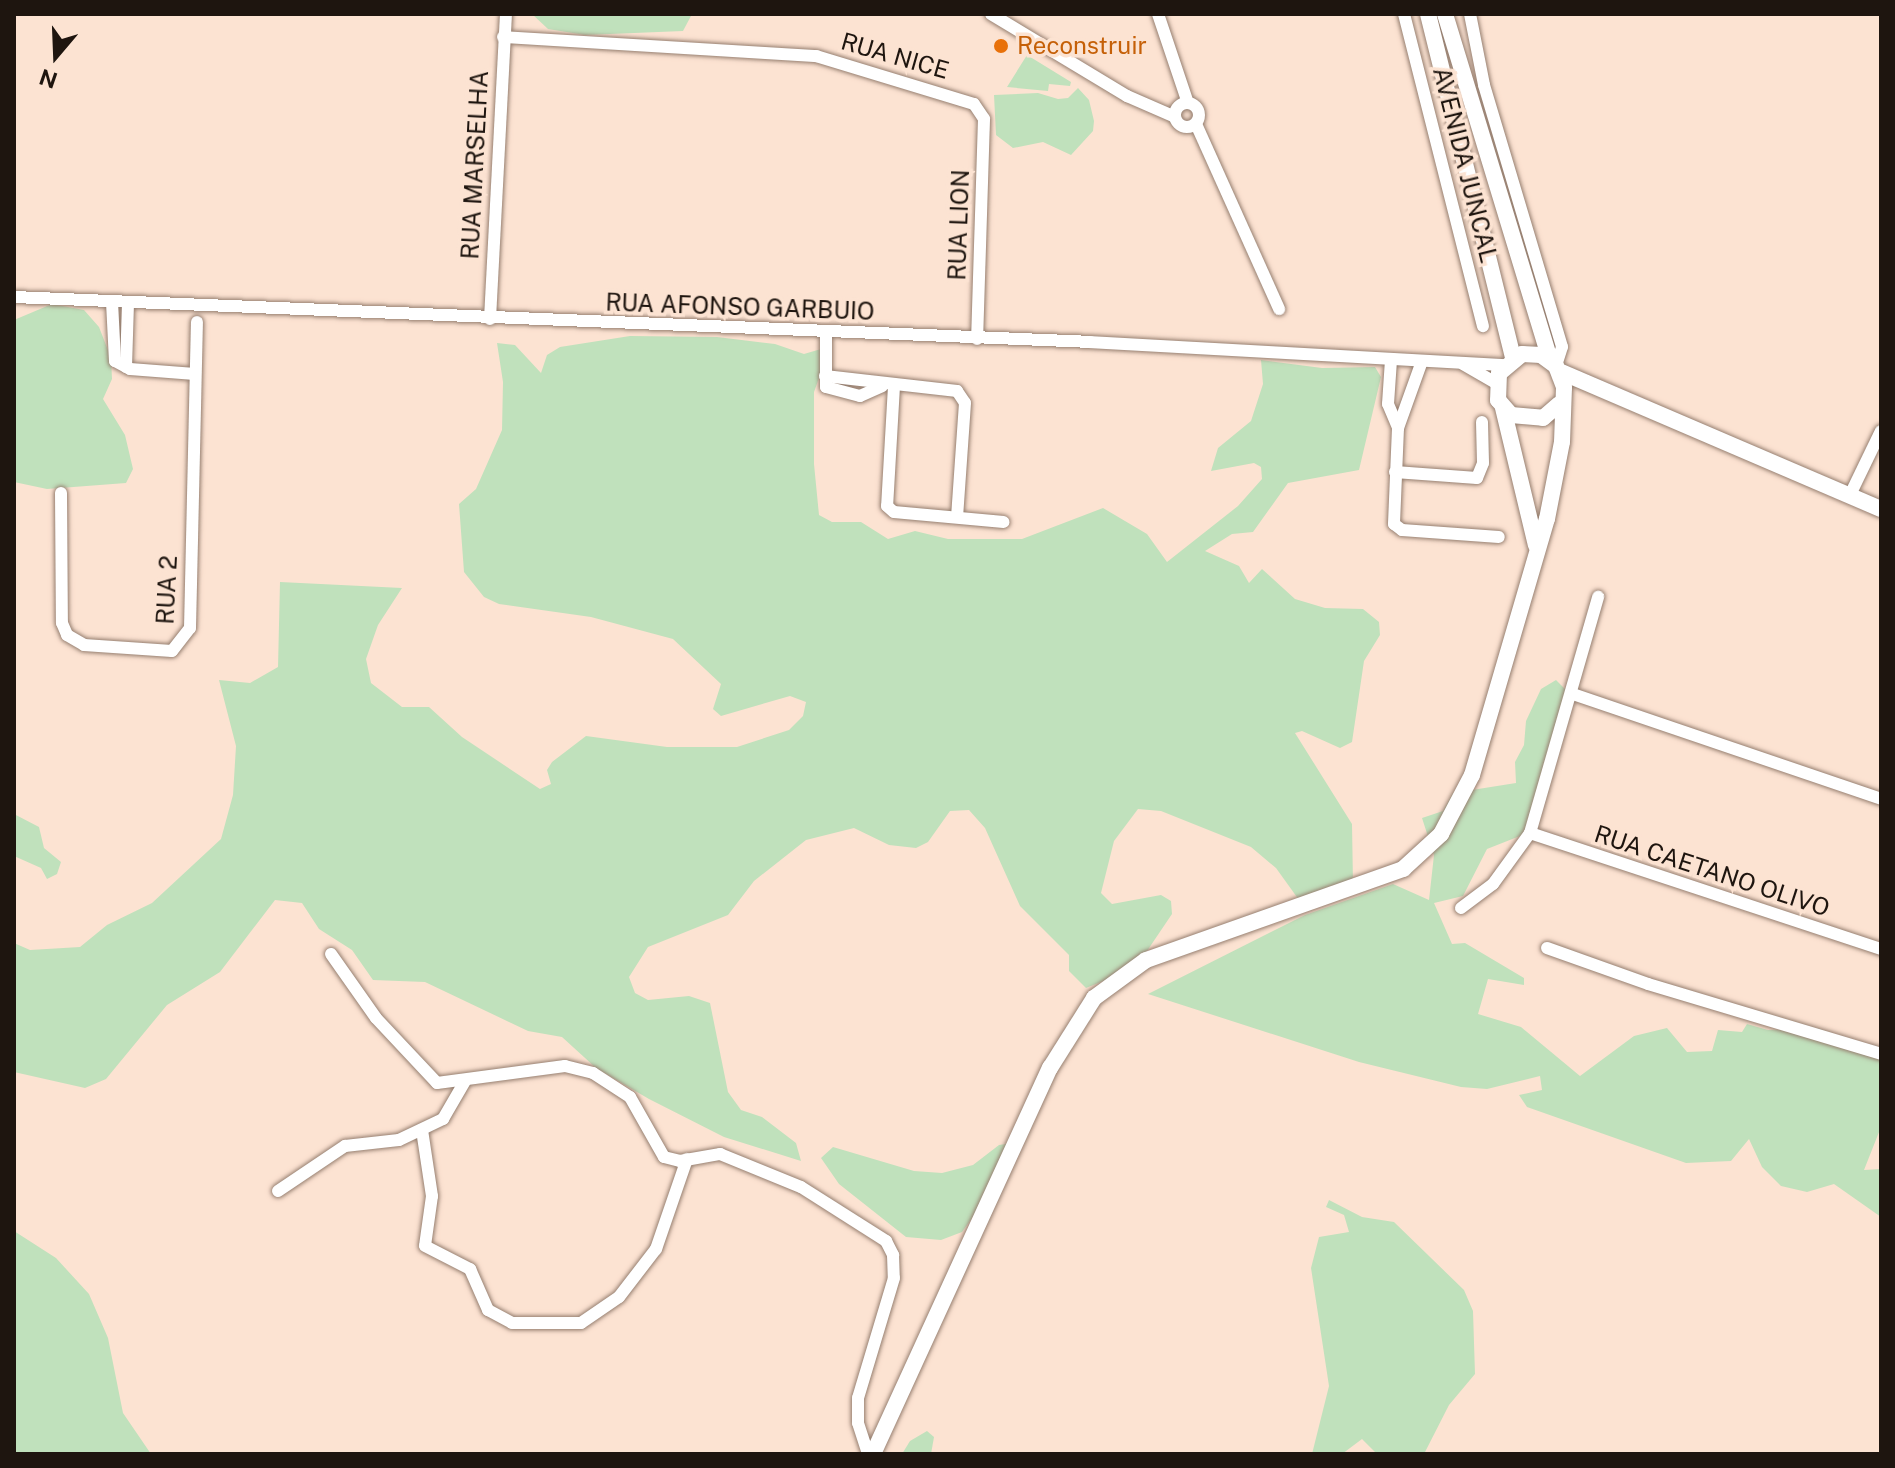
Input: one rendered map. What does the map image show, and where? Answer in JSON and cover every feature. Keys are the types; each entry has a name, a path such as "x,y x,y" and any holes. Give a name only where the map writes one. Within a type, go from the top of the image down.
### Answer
{"main road":[{"path":"1428,14 1509,361"},
{"path":"870,1454 1076,1021 1112,982 1146,960 1403,869 1432,844 1459,805 1472,775 1538,550 1559,465 1558,377 1445,14"},
{"path":"1538,550 1496,383 1509,361 1531,353 1558,377 1589,382 1881,509"},
{"path":"1503,408 1532,421 1558,377"}],"street":[{"name":"RUA MARSELHA","path":"490,319 506,14"},
{"path":"991,14 1127,96 1175,117 1183,127 1196,124"},
{"path":"1158,14 1188,103 1199,111 1196,124 1279,309"},
{"name":"AVENIDA JUNCAL","path":"1404,14 1483,326"},
{"path":"1470,14 1484,85 1562,347 1558,377"},
{"name":"RUA NICE","path":"503,37 816,56 961,98 983,111"},
{"path":"1175,117 1178,107 1188,103"},
{"name":"RUA LION","path":"977,339 983,111"},
{"name":"RUA AFONSO GARBUIO","path":"14,297 977,339 1463,364 1509,361"},
{"path":"112,302 113,357 126,367 195,374"},
{"path":"126,367 128,303"},
{"name":"RUA 2","path":"61,493 62,623 67,635 84,645 172,651 190,628 197,322"},
{"path":"826,333 826,387 849,396 888,386 950,389 965,403 957,517"},
{"path":"1391,360 1388,404 1398,428"},
{"path":"1422,361 1398,428 1392,516 1402,530 1499,537"},
{"name":"RUA AFONSO GARBUIO","path":"1463,364 1496,383"},
{"path":"888,386 887,506 894,512 1004,522"},
{"path":"1395,472 1477,478 1483,463 1482,422"},
{"path":"1850,495 1881,431"},
{"path":"1461,908 1493,884 1530,833 1573,694 1598,597"},
{"path":"1573,694 1881,799"},
{"name":"RUA CAETANO OLIVO","path":"1530,833 1881,949"},
{"path":"1547,948 1648,984 1881,1054"},
{"path":"331,954 425,1075 437,1083 565,1066 593,1073 630,1097 659,1153 670,1160 720,1154 774,1176 849,1213 886,1241 893,1255 894,1278 858,1398 858,1423 870,1454"},
{"path":"278,1191 345,1146 399,1140 443,1119 465,1081"},
{"path":"422,1130 432,1196 425,1246 470,1269 488,1310 512,1323 581,1323 619,1297 656,1249 687,1159"}],"green space":[{"path":"532,14 692,14 683,31 585,35 548,29"},
{"path":"1027,55 1071,82 1070,86 1049,84 1048,91 1007,87"},
{"path":"1078,88 1089,100 1093,131 1071,155 1043,142 1013,148 996,135 994,95 1038,93 1058,99 1068,98"},
{"path":"52,304 84,310 99,327 111,358 112,379 103,399 125,435 133,469 126,483 47,489 14,482 14,320"},
{"path":"630,336 717,337 775,344 804,354 821,349 827,356 814,392 814,464 819,515 832,522 861,522 888,539 915,531 948,539 1022,539 1103,508 1147,534 1167,562 1238,506 1262,479 1261,467 1254,463 1211,471 1218,448 1251,421 1263,384 1261,360 1322,368 1375,367 1381,377 1359,470 1288,483 1253,532 1232,534 1205,551 1239,566 1249,583 1262,569 1295,599 1325,608 1363,609 1379,622 1380,635 1364,661 1352,742 1340,748 1302,731 1295,733 1352,824 1353,884 1299,900 1276,868 1251,847 1161,811 1138,809 1114,841 1101,893 1112,904 1161,895 1171,901 1172,914 1147,951 1113,977 1086,988 1069,971 1069,955 1020,906 985,828 969,810 950,811 928,842 916,848 889,845 854,828 806,840 754,881 728,915 648,947 629,977 635,993 648,1000 689,996 710,1003 728,1092 741,1110 762,1117 796,1143 801,1161 724,1137 649,1099 596,1068 562,1037 528,1031 425,982 373,980 352,950 319,929 302,903 275,900 220,972 167,1005 106,1079 85,1088 14,1072 14,943 30,950 80,947 107,925 152,903 221,839 233,795 236,746 219,680 250,683 278,667 280,582 402,588 378,625 366,659 371,683 402,707 429,707 462,737 540,789 551,784 547,770 552,762 586,736 667,747 737,747 789,730 803,716 806,702 790,696 721,716 713,709 721,684 673,639 591,617 499,604 484,597 464,572 459,504 476,489 502,430 503,382 497,343 515,345 541,373 547,355 560,347"},
{"path":"1556,680 1565,689 1563,730 1525,834 1487,849 1463,896 1434,903 1452,944 1465,943 1524,978 1524,985 1488,979 1478,1014 1521,1027 1580,1076 1634,1036 1667,1028 1687,1052 1712,1051 1718,1030 1742,1032 1747,1024 1768,1030 1817,1028 1881,1050 1881,1127 1864,1170 1881,1169 1881,1217 1834,1184 1807,1192 1781,1186 1762,1167 1749,1139 1731,1161 1686,1163 1527,1107 1519,1095 1542,1090 1540,1076 1487,1089 1461,1087 1359,1062 1148,994 1305,915 1393,884 1429,900 1434,855 1422,818 1443,811 1453,793 1516,783 1515,762 1524,745 1526,721 1541,689"},
{"path":"14,814 39,827 44,848 61,862 57,874 47,879 41,868 14,856"},
{"path":"1013,1143 1003,1175 962,1232 941,1240 906,1237 839,1184 821,1158 833,1147 914,1171 942,1173 973,1165 999,1145"},
{"path":"1329,1200 1362,1217 1394,1222 1464,1290 1473,1311 1475,1374 1449,1405 1424,1454 1377,1454 1362,1439 1342,1454 1312,1454 1329,1386 1311,1268 1319,1237 1349,1232 1344,1215 1326,1207"},
{"path":"14,1231 56,1258 89,1294 108,1338 123,1413 151,1454 14,1454"},
{"path":"927,1431 934,1437 931,1454 902,1454 910,1441"}],"place":[{"name":"Reconstruir","path":"1001,46"}]}
